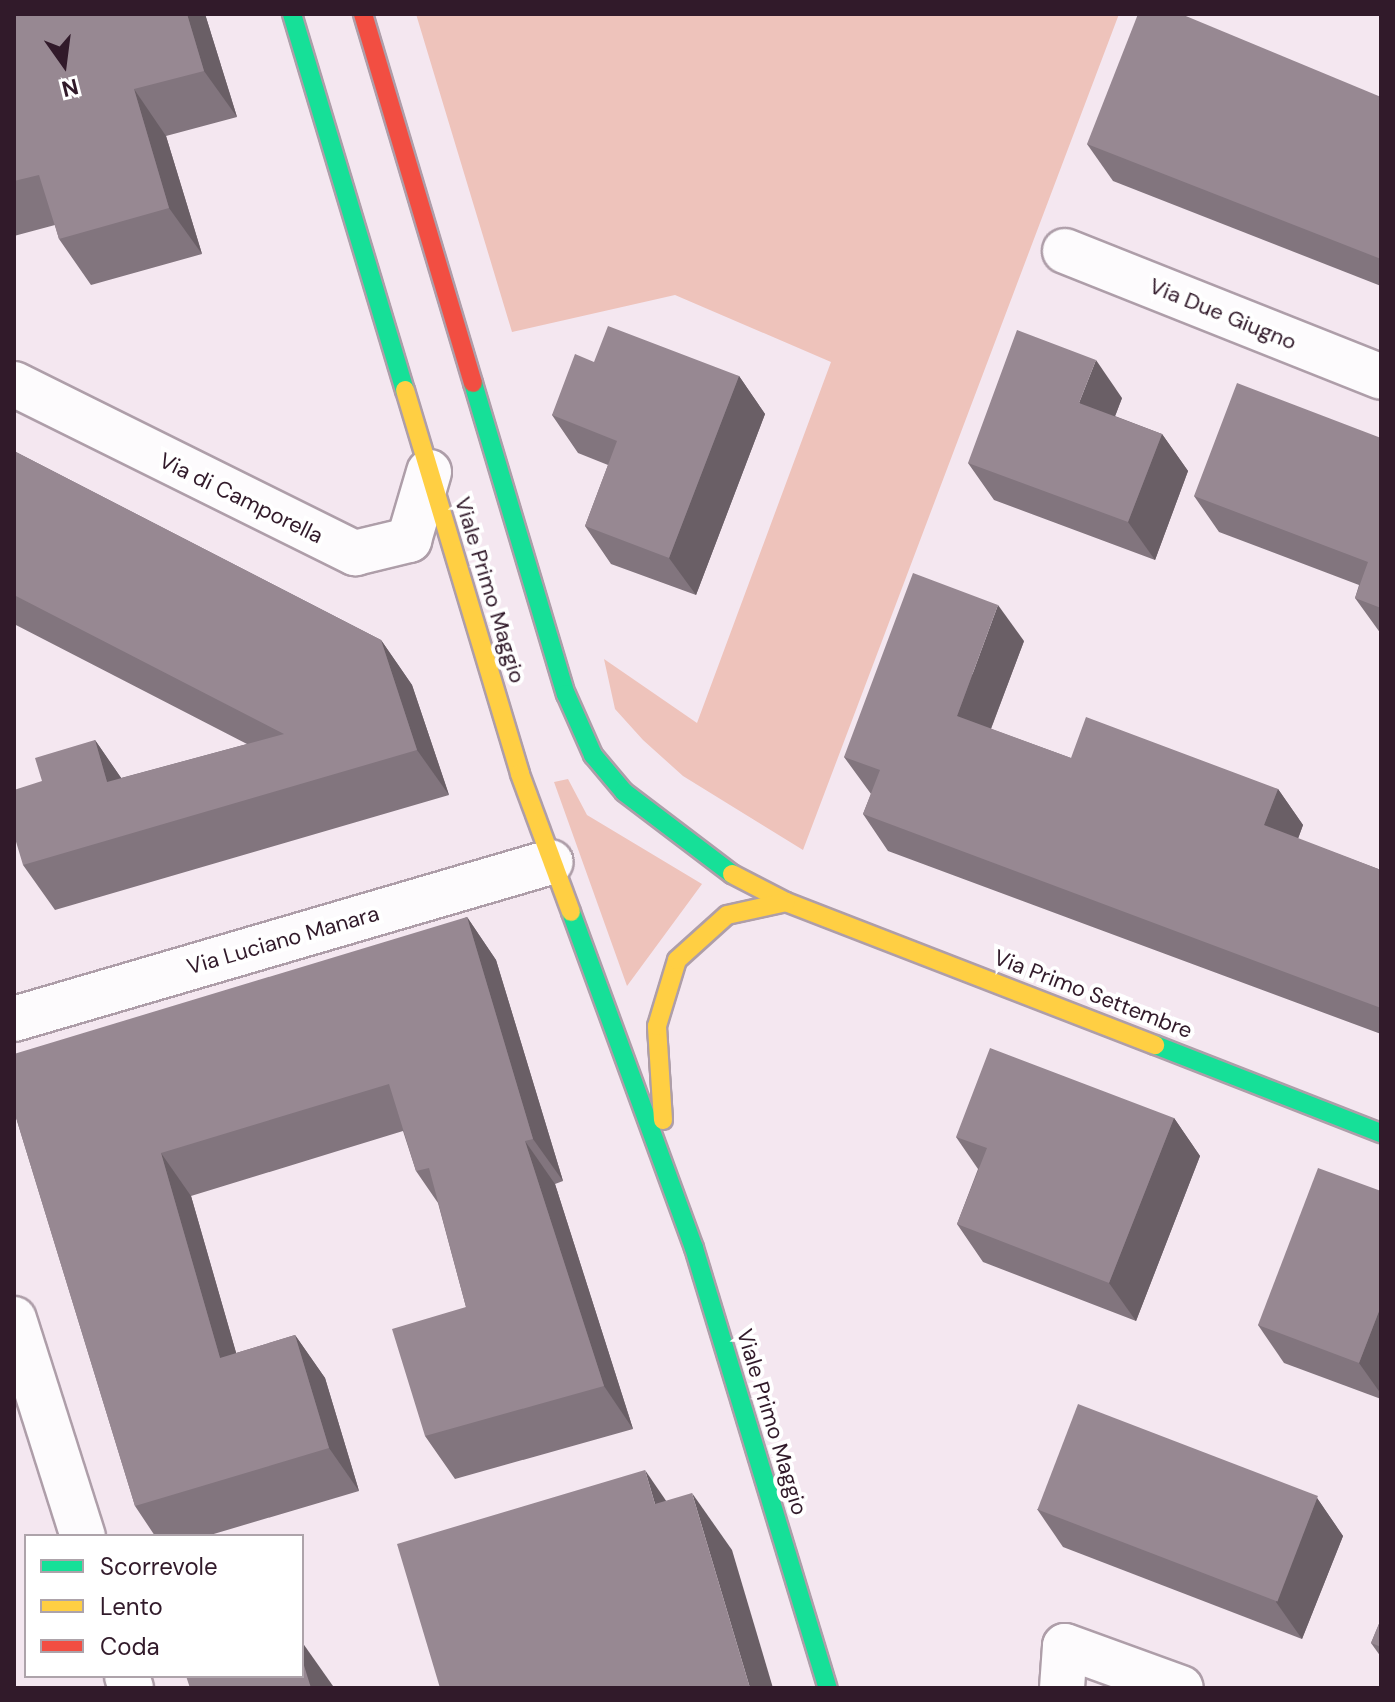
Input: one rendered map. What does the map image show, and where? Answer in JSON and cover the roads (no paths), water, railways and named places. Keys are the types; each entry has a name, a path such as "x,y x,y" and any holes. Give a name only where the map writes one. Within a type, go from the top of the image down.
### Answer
{"main road":[{"name":"Viale Primo Maggio","path":"292,14 429,472 551,862 667,1171 828,1688"},
{"name":"Viale Primo Maggio","path":"363,14 574,715"},
{"name":"Via Primo Settembre","path":"574,715 593,755 665,828 786,902 1381,1133"},
{"name":"Viale Primo Maggio","path":"667,1171 657,1026 677,960 699,933 741,910 786,902"}],"street":[{"name":"Via Due Giugno","path":"1065,251 1381,377"},
{"name":"Via di Camporella","path":"14,384 355,553 409,540 429,472"},
{"name":"Via Luciano Manara","path":"14,1019 551,862"},
{"path":"14,1319 82,1534"},
{"path":"1062,1688 1065,1646 1181,1688"}]}
